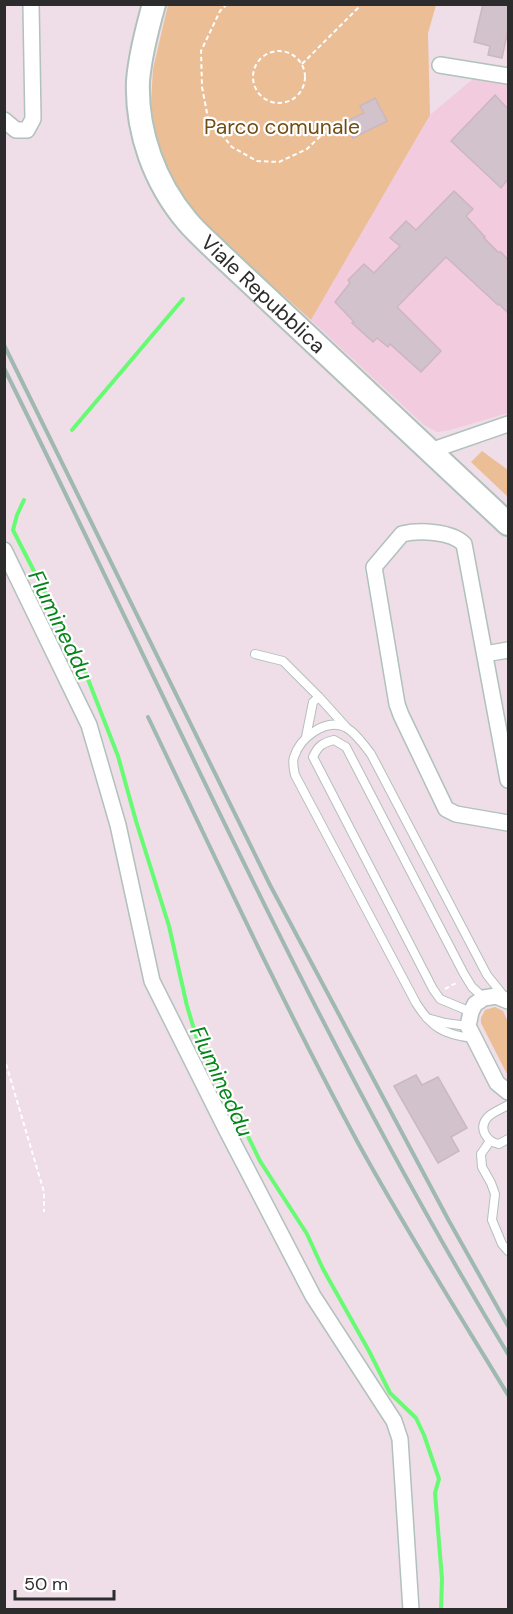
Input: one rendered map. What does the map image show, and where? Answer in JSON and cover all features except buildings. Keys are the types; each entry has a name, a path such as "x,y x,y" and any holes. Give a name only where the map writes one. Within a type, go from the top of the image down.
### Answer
{"main road":[{"name":"Viale Repubblica","path":"154,4 141,59 138,109 149,155 161,184 188,223 508,524"}],"street":[{"path":"4,120 16,130 27,130 33,119 31,4"},
{"path":"440,65 508,76"},
{"path":"430,451 508,424"},
{"path":"508,780 464,544 458,538 442,534 409,532 402,534 374,567 394,687 401,715 446,809 456,814 508,823"},
{"path":"4,550 89,725 118,825 152,981 313,1296 394,1420 400,1439 411,1610"},
{"path":"485,654 508,650"},
{"path":"507,1000 496,996 484,998 475,1004 471,1025 497,1083 508,1092"}],"lane":[{"path":"255,654 283,661 320,697 371,754 487,975 507,1000"},
{"path":"306,739 313,702 320,697"},
{"path":"347,728 336,724 323,727 310,734 293,758 295,775 425,1018 436,1028 459,1036 471,1025"},
{"path":"471,1025 440,999 433,989 313,757 317,748 324,743 334,740 346,747 464,974 472,987 484,998"},
{"path":"425,1018 445,1023 471,1025"},
{"path":"508,1105 488,1116 483,1124 483,1130 490,1141 499,1144 508,1138"},
{"path":"490,1141 481,1154 482,1167 495,1194 492,1220 502,1244 508,1251"}],"path":[{"path":"227,4 220,11 201,51 202,87 208,118 232,147 257,161 279,162 307,149 329,128"},
{"path":"302,64 362,4"},
{"path":"273,52 290,54 302,64 305,82 296,98 279,104 270,102 256,91 253,83 255,67 266,55 273,52"},
{"path":"4,1057 44,1192 44,1212"}],"shaded area":[{"path":"473,79 508,84 508,413 437,432 424,425 311,320 430,115"}],"green space":[{"name":"Parco comunale","path":"168,5 436,5 428,33 430,115 311,320 202,223 174,189 159,154 151,104 153,69"},
{"path":"482,451 508,470 508,497 471,462"},
{"path":"495,1007 503,1011 508,1022 508,1076 481,1023 485,1010"}],"waterway":[{"name":"Flumineddu","path":"72,430 183,299"},
{"name":"Flumineddu","path":"24,500 13,530 84,669 118,756 169,926 197,1039 224,1087 260,1161 307,1234 323,1269 390,1393 416,1418 424,1435 439,1479 435,1493 442,1579 441,1610"}],"railway":[{"path":"4,345 270,885 449,1221 508,1326"},
{"path":"4,368 307,990 371,1113 508,1354"},
{"path":"148,717 329,1089 412,1237 508,1395"}]}
